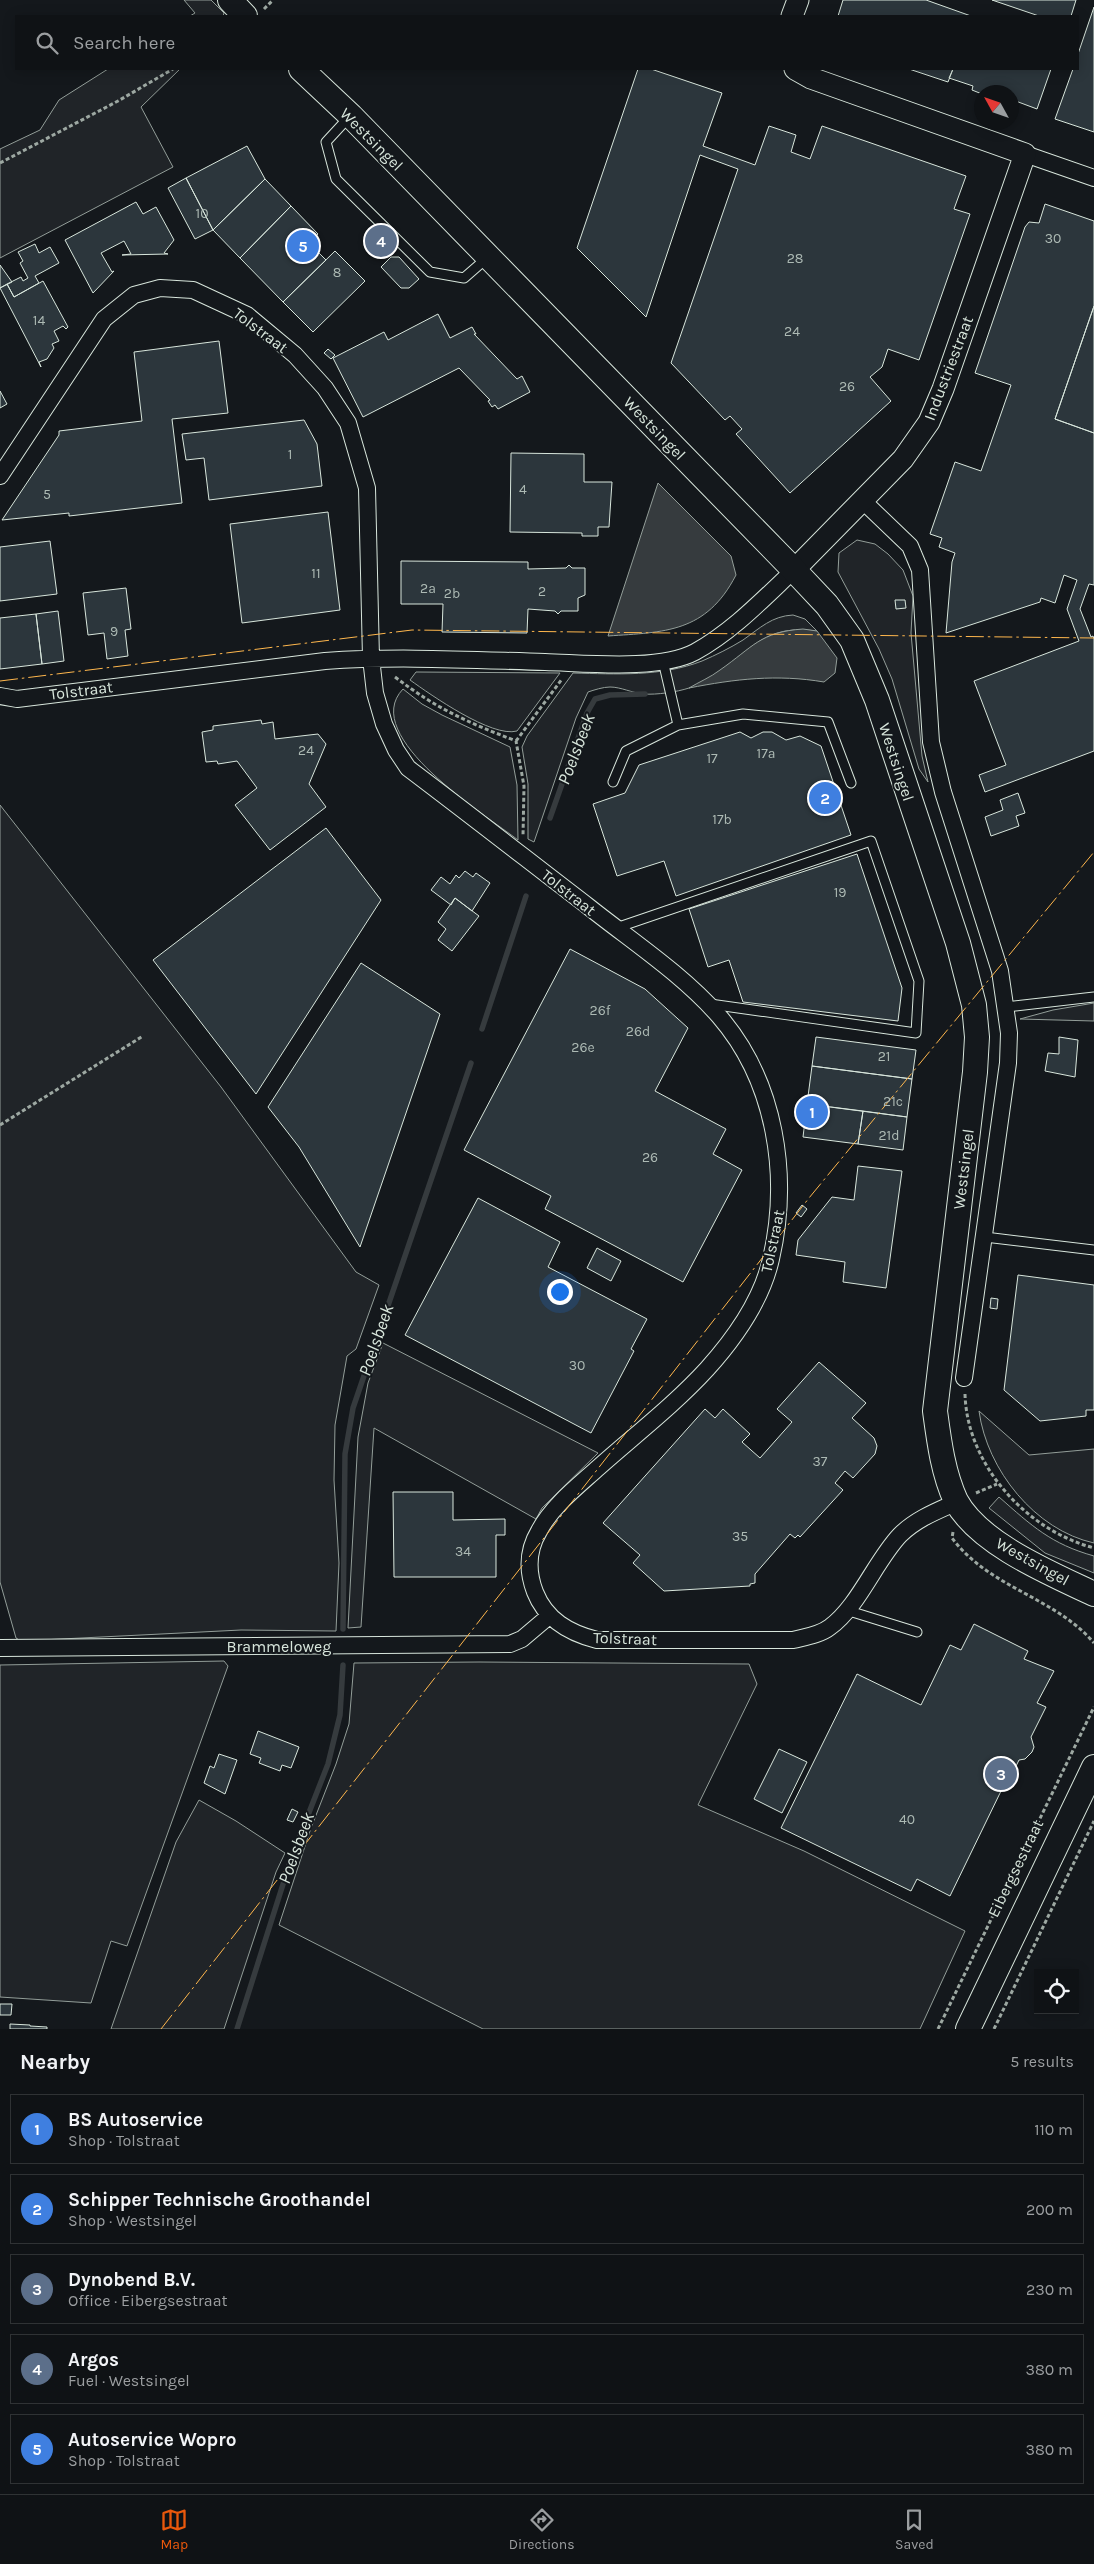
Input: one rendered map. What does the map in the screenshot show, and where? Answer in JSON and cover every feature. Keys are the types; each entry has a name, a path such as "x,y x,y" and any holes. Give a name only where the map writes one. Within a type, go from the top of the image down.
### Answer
{"main road":[{"path":"230,0 244,15"},
{"name":"Westsingel","path":"302,70 350,116 828,605 852,640 877,700 958,943 974,1005 978,1036 935,1411 940,1446 957,1502 989,1537 1019,1557 1094,1594"},
{"name":"Eibergsestraat","path":"968,2029 1094,1767"}],"street":[{"path":"792,15 798,0"},
{"path":"797,70 811,78 1094,178"},
{"name":"Industriestraat","path":"794,570 903,459 929,422 943,389 1025,154"},
{"name":"Tolstraat","path":"0,476 104,319 134,295 160,288 192,290 247,315 295,355 325,388 348,423 367,488 371,658 375,693 384,724 396,750 408,768 678,976 720,1018 762,1088 778,1159 780,1215 771,1263 741,1326 708,1368 683,1394 577,1486 539,1530 530,1551 529,1573 538,1600 548,1617 582,1636 597,1640 793,1640 830,1628 846,1610 900,1536 921,1519 957,1502"},
{"name":"Westsingel","path":"863,501 910,546 920,570 931,742 943,792 1000,971 1006,1007 1008,1063 964,1378"},
{"name":"Tolstraat","path":"0,696 17,699 325,660 371,658 618,664 663,661 694,652 739,622 794,570"},
{"name":"Brammeloweg","path":"0,1648 510,1644 522,1639 548,1617"}],"lane":[{"path":"350,116 326,142 336,179 430,272 464,278 488,257"},
{"path":"663,661 678,725"},
{"path":"613,782 626,751 678,725 742,714 828,722 850,783"},
{"path":"616,928 871,841 919,981 916,1033 707,1004"},
{"path":"1006,1007 1094,997"},
{"path":"985,1238 1094,1250"},
{"path":"846,1610 918,1632"}],"path":[{"path":"0,163 171,70"},
{"path":"371,658 428,701 464,721 516,741"},
{"path":"523,856 524,786 516,741 574,663"},
{"path":"0,1124 143,1036"},
{"path":"964,1378 965,1407 970,1424 983,1459 997,1484 1042,1524 1076,1544 1094,1548"},
{"path":"957,1502 952,1538 970,1559 1013,1589 1064,1615 1094,1642"},
{"name":"Eibergsestraat","path":"938,2029 1094,1707"},
{"path":"994,2029 1094,1821"}],"shaded area":[{"path":"184,0 211,0 224,13 223,15 192,15 195,13"},
{"path":"106,70 179,70 141,107 173,167 0,258 0,149 40,130 59,100"},
{"path":"658,483 731,556 736,575 724,594 697,619 682,626 666,630 608,636"},
{"path":"857,540 875,544 888,554 903,570 913,596 911,633 922,756 928,782 919,769 892,679 879,649 838,572 839,553"},
{"path":"793,615 805,619 817,631 794,630 776,633 748,649 722,671 689,688 654,694 644,694 610,687 588,692 576,718 534,842 528,839 528,784 522,747 527,736 573,673 606,674 671,670 702,661 728,649 772,620"},
{"path":"803,629 817,631 837,658 835,673 824,682 773,678 723,682 689,688 716,673 767,637 777,633"},
{"path":"416,672 560,673 517,731 506,731 478,722 432,695 410,680"},
{"path":"403,689 422,704 442,715 510,747 517,785 518,840 456,794 411,751 398,729 394,708"},
{"path":"0,805 221,1087 356,1272 379,1285 356,1349 347,1356 335,1425 334,1480 339,1563 336,1631 241,1630 21,1641 16,1638 0,1582"},
{"path":"1094,1003 1094,1021 1020,1019 1053,1010"},
{"path":"383,1343 598,1453 542,1508 536,1519 374,1428 361,1627 348,1628 358,1437 368,1383"},
{"path":"979,1411 1029,1455 1094,1449 1094,1543 1072,1536 1052,1525 1017,1494 1003,1475 992,1455"},
{"path":"999,1497 1032,1525 1054,1540 1094,1556 1094,1573 1045,1553 989,1508"},
{"path":"224,1661 228,1666 127,1946 111,1941 91,2003 0,1997 0,1665"},
{"path":"354,1663 749,1664 757,1684 698,1805 804,1851 965,1931 920,2029 483,2029 279,1925 311,1828 336,1764 349,1724"},
{"path":"199,1800 236,1821 285,1853 276,1872 224,2029 111,2029 176,1842"}],"building":[{"path":"843,0 926,0 968,15 838,15"},
{"path":"992,0 1076,0 1071,15 1036,15"},
{"path":"1094,7 1094,132 1055,119 1073,70 1079,70 1079,51"},
{"path":"638,70 654,70 722,93 703,146 755,165 769,126 796,135 791,152 810,159 822,126 966,176 954,209 970,214 919,360 888,349 882,367 870,377 891,401 790,493 736,434 742,429 730,416 725,420 671,363 738,169 700,155 646,317 577,248"},
{"path":"912,70 953,70 948,82"},
{"path":"953,70 1051,70 1037,109 1019,102 1019,85 974,85 974,91 972,90 973,86 949,78"},
{"path":"247,146 265,179 213,230 186,178"},
{"path":"186,178 213,230 195,239 168,188"},
{"path":"265,179 291,206 240,258 213,230"},
{"path":"136,202 143,214 156,207 174,240 164,253 168,254 122,255 131,254 124,241 101,253 112,272 114,271 93,293 65,240"},
{"path":"1045,204 1094,221 1094,306 1055,419 1094,433 1094,585 1089,584 1080,609 1091,637 1093,636 1094,639 1094,751 985,792 979,775 1006,765 974,681 1079,641 1067,609 1077,580 1064,575 1055,603 1041,598 1040,602 946,633 952,562 955,553 939,547 942,538 930,534 955,462 981,471 1011,385 975,373 1025,227 1029,222 1039,223"},
{"path":"291,206 318,234 309,243 326,260 283,302 240,258"},
{"path":"35,244 39,253 50,247 59,263 35,276 39,283 14,297 7,284 21,277 23,281 28,278 20,263 23,261 18,252"},
{"path":"335,251 365,281 313,332 283,302"},
{"path":"391,257 399,257 419,279 409,288 401,288 381,267"},
{"path":"0,265 12,282 0,288"},
{"path":"43,281 68,327 66,329 63,326 54,331 59,341 52,344 54,348 47,359 39,362 41,367 0,288 7,284 14,297"},
{"path":"1094,306 1094,433 1055,419"},
{"path":"438,314 450,338 472,327 476,334 474,334 517,379 522,376 530,392 498,409 495,405 492,407 488,401 490,400 459,368 363,417 333,358 384,332 388,340"},
{"path":"219,341 228,413 172,419 182,503 69,516 69,513 2,520 59,435 59,431 142,421 134,352"},
{"path":"328,349 335,355 331,359 324,353"},
{"path":"0,391 7,404 0,408"},
{"path":"304,420 317,444 322,486 209,500 204,458 186,460 182,434"},
{"path":"511,453 584,454 584,482 612,482 609,527 598,527 598,536 582,536 582,533 510,532"},
{"path":"328,512 340,610 242,623 230,524"},
{"path":"50,541 57,594 0,601 0,547"},
{"path":"401,561 528,562 528,569 566,568 569,565 572,568 585,568 585,595 578,598 578,611 561,611 558,614 555,611 528,609 527,633 442,632 443,604 401,604"},
{"path":"126,588 131,629 125,630 128,656 107,659 104,633 88,635 83,593"},
{"path":"895,600 905,600 906,608 896,609"},
{"path":"58,611 64,661 42,664 36,614"},
{"path":"36,614 42,664 0,669 0,618"},
{"path":"261,720 262,724 273,722 275,739 318,734 326,744 309,784 326,807 270,850 235,805 257,788 237,761 218,764 217,761 206,762 202,732 213,730 213,726"},
{"path":"740,732 751,738 763,732 772,732 786,740 800,736 821,746 851,835 676,896 664,861 617,876 593,804 625,793 639,765"},
{"path":"1018,793 1025,813 1016,816 1019,826 991,836 985,817 1003,810 1000,800"},
{"path":"326,828 381,900 256,1094 153,960"},
{"path":"857,854 902,988 898,1021 743,1002 729,960 708,967 689,909"},
{"path":"465,871 473,877 476,873 490,883 472,911 455,898 451,905 431,890 441,877 450,884 456,875 459,878"},
{"path":"455,898 479,916 452,951 438,940 446,929 438,922"},
{"path":"570,949 645,989 688,1028 655,1091 726,1129 713,1154 742,1170 683,1282 545,1209 551,1196 464,1150"},
{"path":"361,963 440,1014 360,1247 299,1147 268,1107"},
{"path":"816,1037 916,1050 912,1079 812,1066"},
{"path":"1059,1037 1078,1040 1075,1077 1045,1071 1048,1053 1059,1054"},
{"path":"812,1066 912,1079 907,1117 807,1104"},
{"path":"807,1104 863,1111 858,1144 803,1137"},
{"path":"863,1111 907,1117 903,1150 858,1144"},
{"path":"858,1166 902,1171 886,1288 843,1282 845,1262 796,1255 798,1240 832,1197 854,1200"},
{"path":"478,1198 560,1242 548,1267 647,1319 631,1349 634,1351 591,1433 405,1335"},
{"path":"802,1205 807,1209 801,1217 796,1213"},
{"path":"597,1248 621,1261 611,1281 587,1268"},
{"path":"1018,1275 1094,1285 1094,1410 1086,1410 1086,1416 1040,1421 1004,1390"},
{"path":"991,1298 998,1299 997,1309 990,1308"},
{"path":"819,1362 866,1403 852,1418 874,1438 877,1446 875,1454 853,1478 845,1471 835,1483 843,1490 800,1537 798,1535 795,1538 790,1534 755,1574 755,1583 750,1584 750,1586 664,1591 633,1563 640,1555 603,1523 705,1409 715,1418 723,1409 750,1434 742,1442 760,1458 792,1422 777,1409"},
{"path":"393,1492 453,1492 453,1520 505,1519 505,1535 496,1535 496,1577 394,1577"},
{"path":"974,1624 1028,1651 1024,1659 1054,1671 1037,1703 1046,1707 1031,1737 1034,1747 1032,1752 1025,1759 1019,1760 1004,1791 1002,1789 950,1896 917,1879 911,1891 781,1828 857,1674 921,1705 950,1645 961,1650"},
{"path":"258,1731 299,1747 291,1768 282,1765 280,1771 259,1763 261,1758 250,1754"},
{"path":"779,1749 807,1762 782,1813 754,1799"},
{"path":"219,1754 237,1760 225,1794 204,1783 210,1766 214,1768"},
{"path":"292,1809 298,1812 293,1822 287,1820"},
{"path":"0,2004 12,2004 11,2015 0,2015"},
{"path":"10,2024 47,2027 47,2029 10,2029"}],"waterway":[{"name":"Poelsbeek","path":"550,818 587,713 595,699 610,695 645,694"},
{"name":"Poelsbeek","path":"482,1029 526,896"},
{"name":"Poelsbeek","path":"343,1629 345,1454 353,1408 471,1063"},
{"name":"Poelsbeek","path":"237,2029 292,1856 328,1764 340,1715 343,1665"}],"power":[{"path":"0,681 412,630 1094,638"},
{"path":"161,2029 809,1198 1094,852"}],"place":[{"name":"Argos","path":"381,241"},
{"name":"Autoservice Wopro","path":"303,246"},
{"name":"Schipper Technische Groothandel","path":"825,798"},
{"name":"BS Autoservice","path":"812,1112"},
{"name":"Dynobend B.V.","path":"1001,1774"}]}
